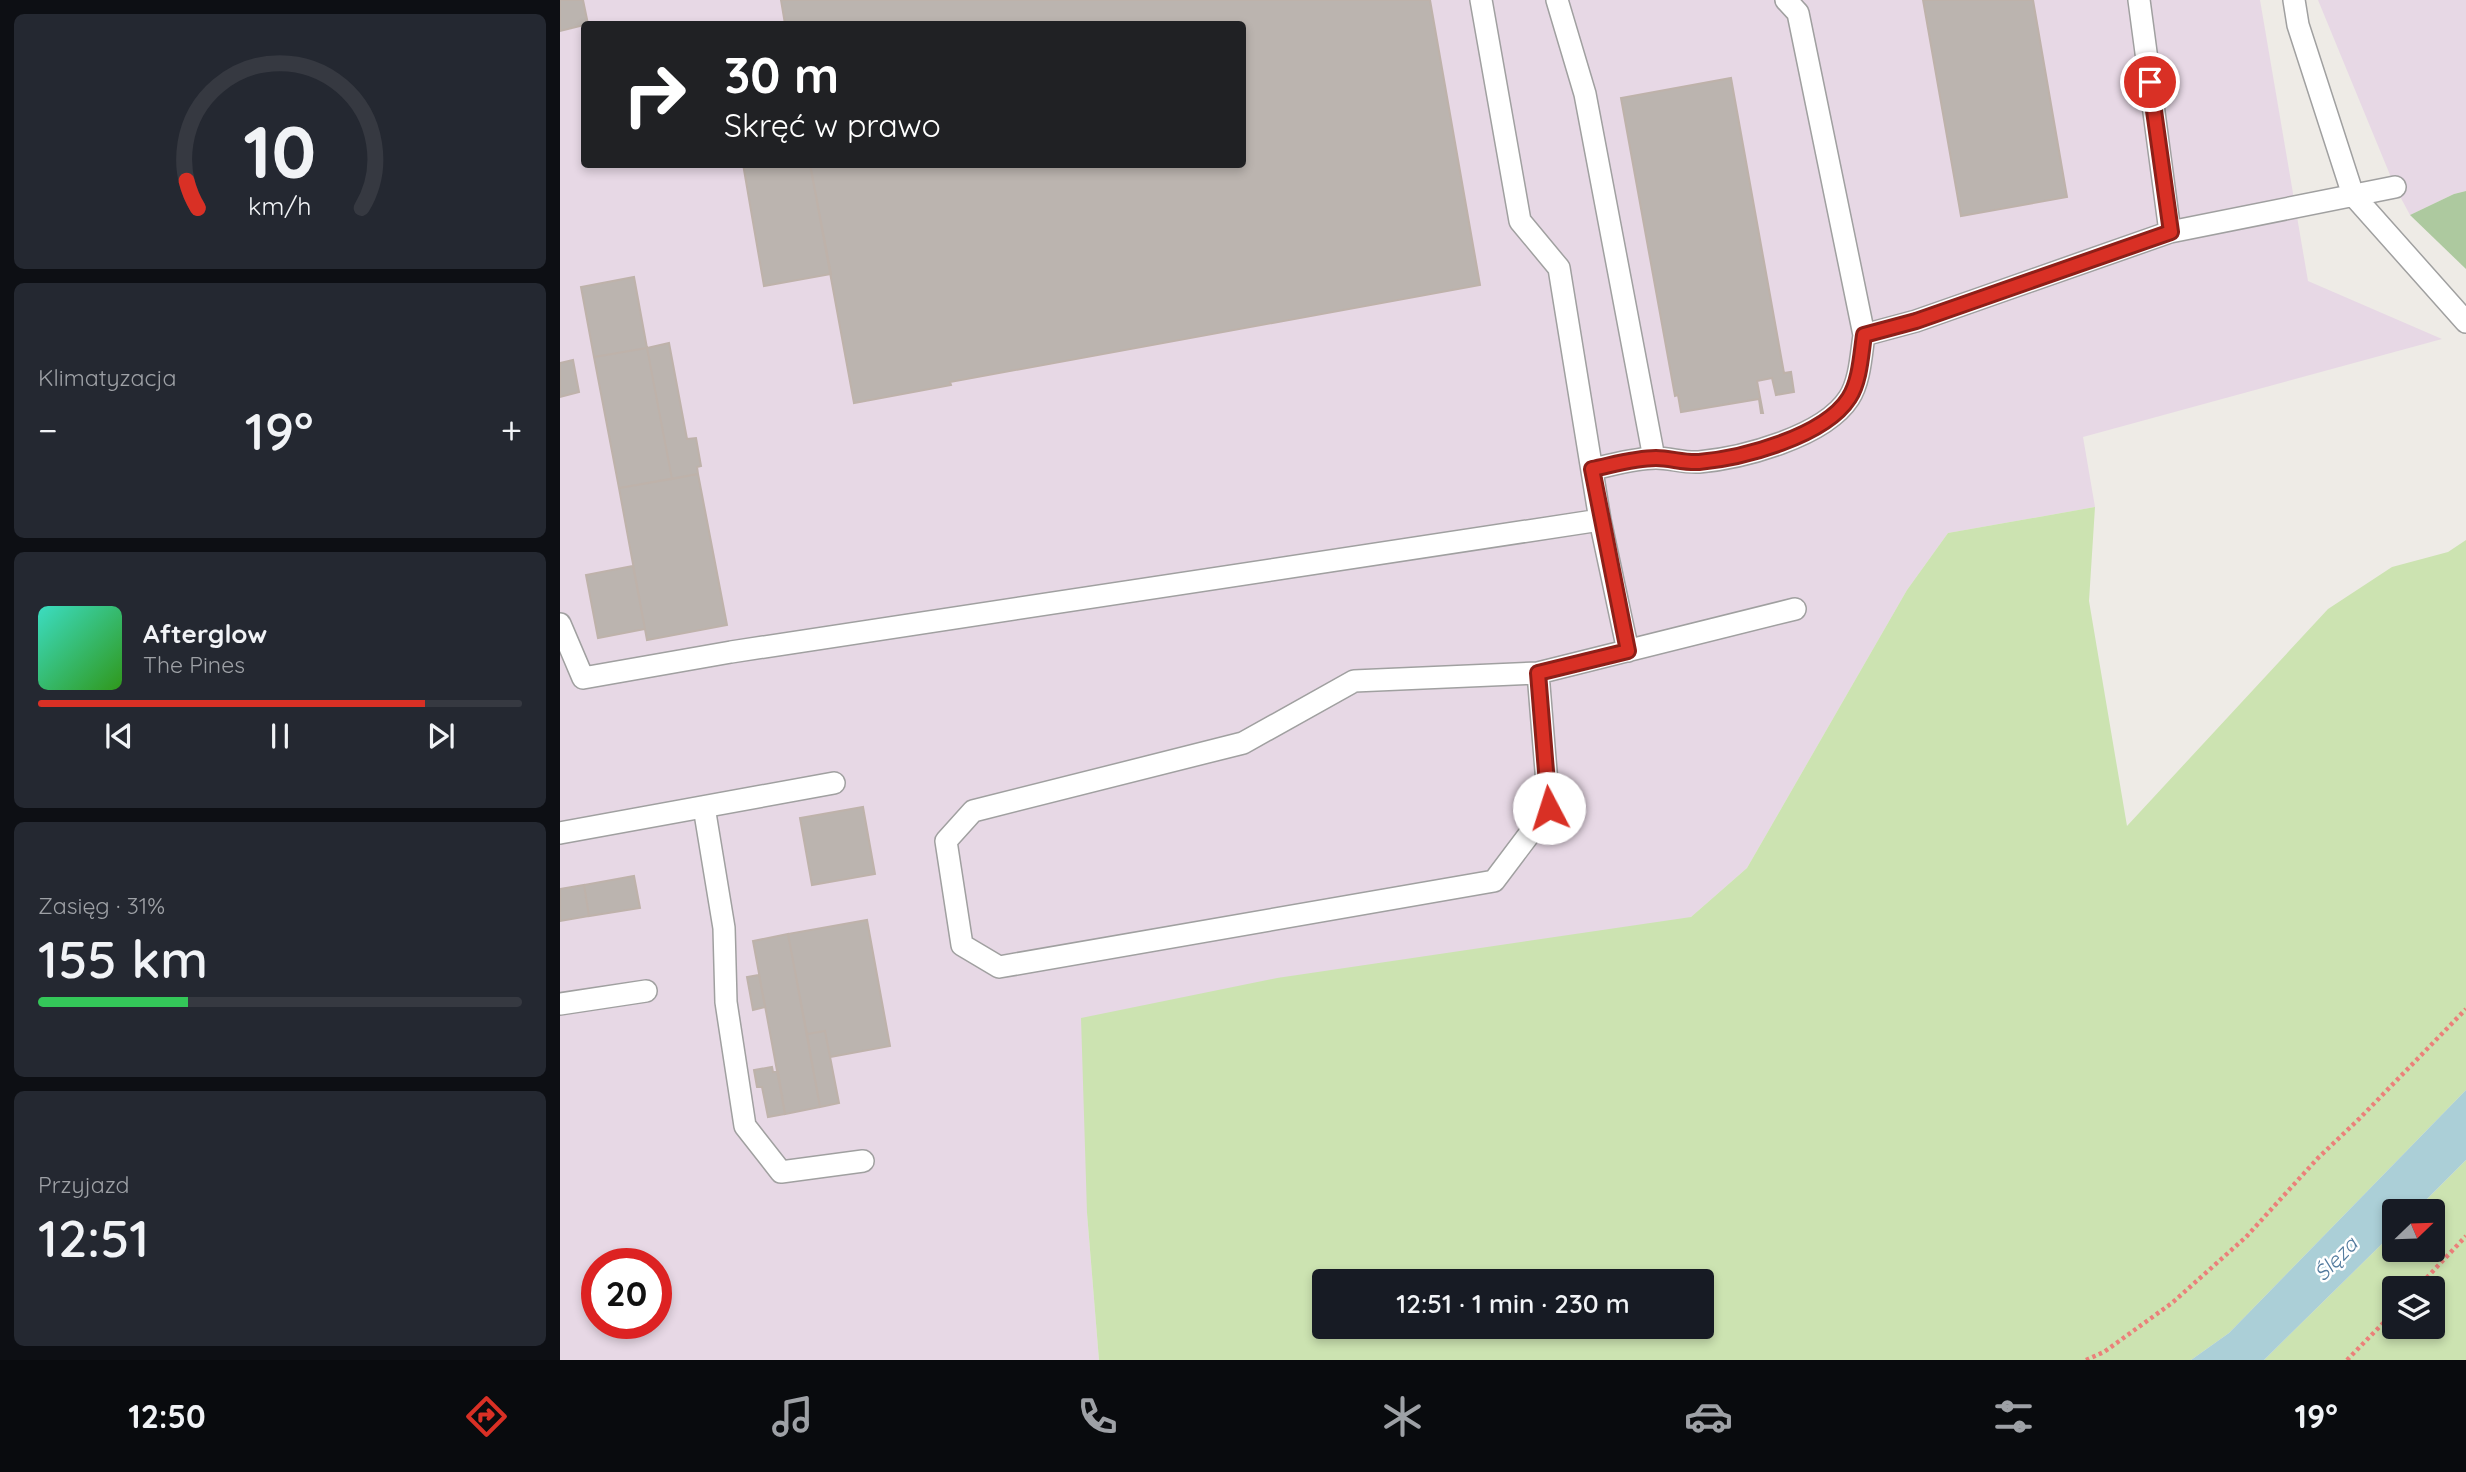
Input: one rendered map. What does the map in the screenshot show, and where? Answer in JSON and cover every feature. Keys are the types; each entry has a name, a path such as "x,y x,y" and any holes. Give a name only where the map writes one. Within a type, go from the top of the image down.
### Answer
{"lane":[{"path":"1481,0 1520,221 1559,268 1600,520 1628,651"},
{"path":"1557,0 1585,94 1654,458"},
{"path":"1592,469 1654,458 1697,462 1767,449 1806,433 1829,419 1849,398 1859,368 1864,335 1798,13 1786,0"},
{"path":"2139,0 2171,232"},
{"path":"2294,0 2298,25 2353,195 2466,322"},
{"path":"1864,335 1916,321 2171,232 2395,187"},
{"path":"560,624 583,678 731,652 1600,520"},
{"path":"1538,673 1549,808 1494,881 999,967 962,945 946,841 973,811 1243,743 1354,681 1538,673 1796,609"},
{"path":"560,833 834,783"},
{"path":"704,807 724,928 726,1002 745,1125 781,1172 863,1161"},
{"path":"560,1004 646,991"}],"path":[{"path":"2087,1360 2104,1352 2172,1303 2246,1237 2318,1158 2466,1009"},
{"path":"2428,1276 2466,1236"},
{"path":"2347,1360 2382,1324"}],"shaded area":[{"path":"560,0 2260,0 2308,281 2442,339 2083,437 2095,507 1948,533 1907,590 1747,868 1691,917 1087,1213 1099,1360 560,1360"},
{"path":"2318,0 2466,0 2466,191 2410,215 2395,187"}],"green space":[{"path":"2466,191 2466,269 2410,215"},
{"path":"2095,507 2089,601 2127,826 2328,609 2392,567 2448,552 2466,540 2466,1090 2229,1333 2191,1360 1099,1360 1087,1213 1081,1018 1277,978 1691,917 1747,868 1907,590 1948,533"},
{"path":"2466,1160 2466,1360 2264,1360 2382,1244 2382,1262 2445,1262 2445,1199 2427,1199"}],"water":[{"name":"Ślęza","path":"2466,1090 2466,1160 2427,1199 2382,1199 2382,1244 2264,1360 2191,1360 2229,1333"}],"building":[{"path":"560,0 583,0 587,21 581,21 581,26 560,31"},
{"path":"781,0 1430,0 1480,285 950,382 951,385 854,403 811,168 1246,168 1246,21 784,21"},
{"path":"1923,0 2033,0 2067,197 1961,216"},
{"path":"1731,78 1784,373 1791,372 1794,392 1776,395 1772,378 1757,381 1763,413 1759,399 1681,412 1678,395 1675,396 1621,98"},
{"path":"744,168 811,168 831,274 764,286"},
{"path":"634,277 647,348 594,357 581,287"},
{"path":"669,343 687,439 696,438 701,466 697,467 698,474 672,479 647,348"},
{"path":"647,348 672,479 619,488 594,357"},
{"path":"573,360 579,392 560,397 560,363"},
{"path":"698,474 727,625 647,640 619,488"},
{"path":"633,566 645,629 598,638 586,575"},
{"path":"863,807 875,874 812,885 800,818"},
{"path":"634,876 640,908 589,916 584,885"},
{"path":"584,885 589,916 560,921 560,889"},
{"path":"867,920 890,1046 830,1057 825,1031 807,1034 788,934"},
{"path":"788,934 820,1107 785,1114 753,941"},
{"path":"759,975 765,1007 753,1010 747,977"},
{"path":"825,1031 839,1103 820,1107 807,1034"},
{"path":"772,1067 773,1072 778,1071 785,1114 768,1117 762,1087 757,1087 754,1070"}],"route":[{"path":"1549,808 1538,673 1628,651 1592,469 1654,458 1697,462 1767,449 1806,433 1829,419 1849,398 1859,368 1864,335 1916,321 2171,232 2150,82"}]}
